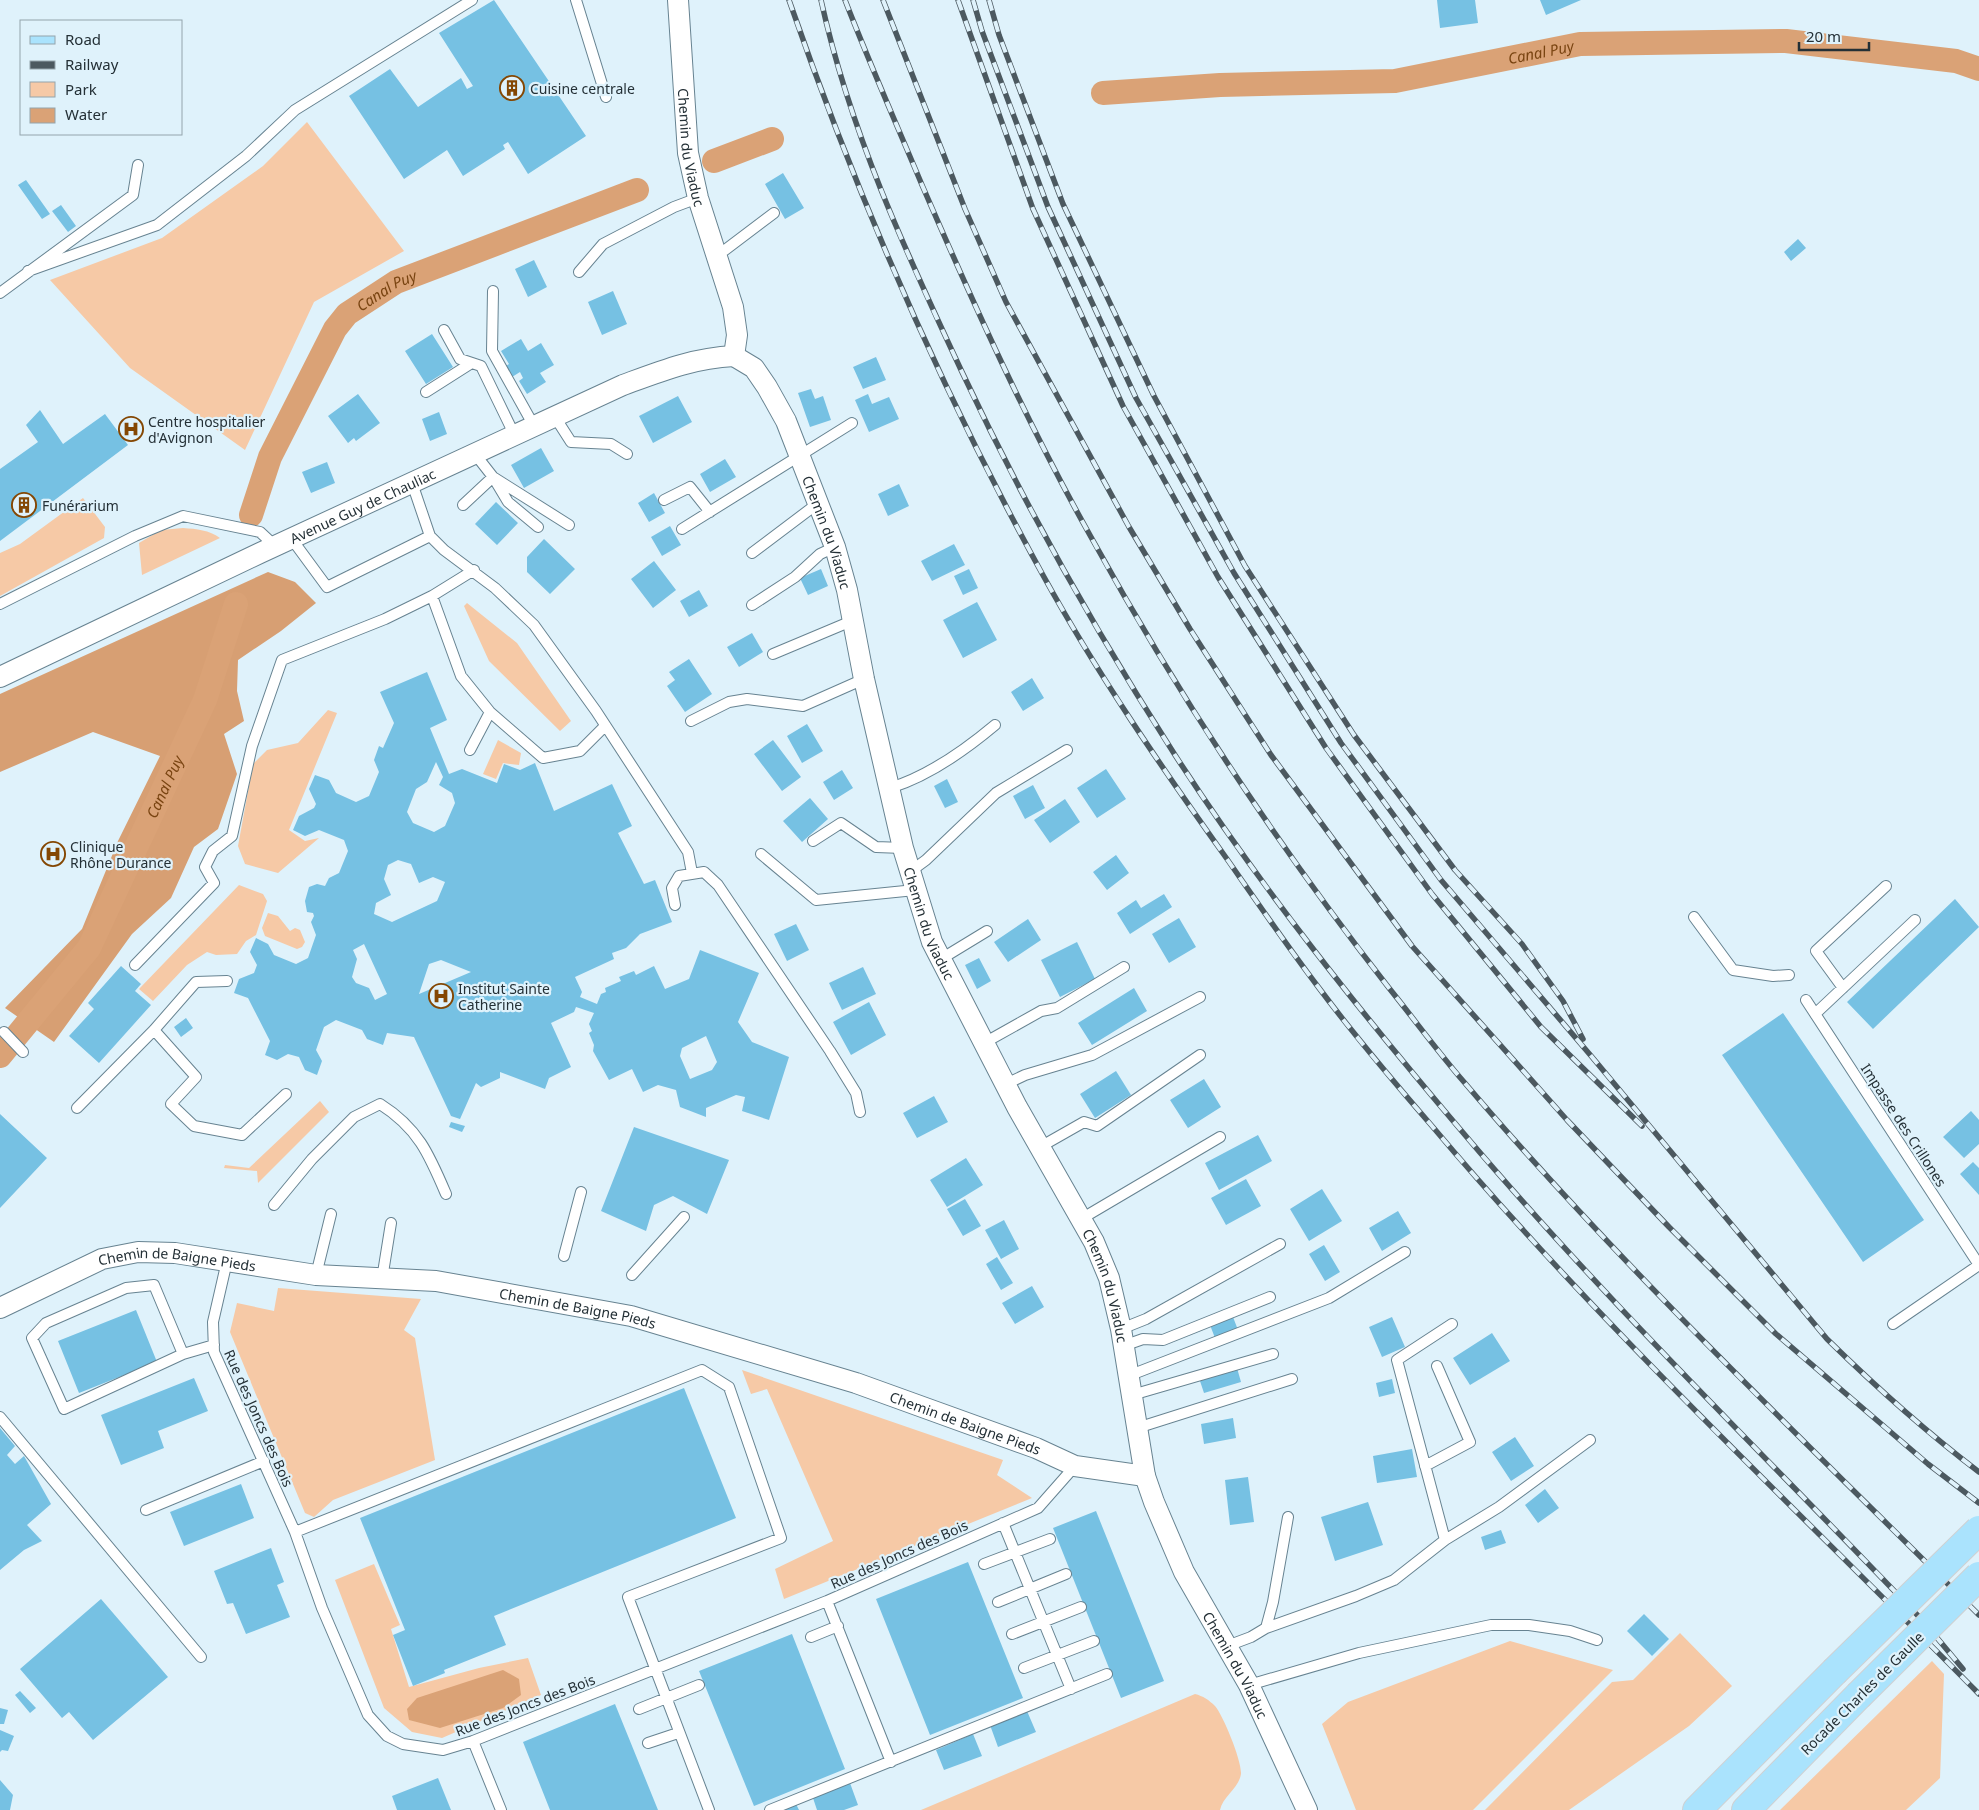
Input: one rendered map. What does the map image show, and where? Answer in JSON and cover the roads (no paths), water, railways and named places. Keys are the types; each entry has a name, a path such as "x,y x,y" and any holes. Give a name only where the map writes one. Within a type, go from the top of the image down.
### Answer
{"main road":[{"path":"1697,1810 1979,1530"},
{"name":"Rocade Charles de Gaulle","path":"1746,1810 1979,1576"}],"street":[{"name":"Chemin du Viaduc","path":"678,0 688,153 697,191 733,307 737,335 734,356 754,368 786,421 798,456 835,547 854,620 864,679 903,848 932,942 1040,1147 1094,1242 1109,1278 1122,1337 1145,1476 1184,1572 1249,1685 1307,1810"},
{"name":"Avenue Guy de Chauliac","path":"0,677 275,546 623,385 672,367 706,358 734,356"},
{"name":"Chemin de Baigne Pieds","path":"0,1308 102,1259 138,1252 175,1253 316,1275 436,1281 631,1316 856,1383 1036,1448 1075,1466 1145,1476"}],"lane":[{"path":"28,271 157,225 246,156 295,110 472,0"},
{"path":"576,0 606,97"},
{"path":"0,293 133,196 138,165"},
{"path":"579,272 603,244 674,207 697,191"},
{"path":"715,251 725,250 774,213"},
{"path":"493,291 492,351 534,426"},
{"path":"444,330 460,359 470,364 481,366 515,436"},
{"path":"426,392 470,364"},
{"path":"555,416 571,442 611,444 627,454"},
{"path":"682,529 852,423"},
{"path":"475,454 508,502 538,527"},
{"path":"463,505 493,478"},
{"path":"493,478 516,490 569,525"},
{"path":"412,483 430,536 444,550 474,570 534,625 596,711 604,727 688,852 692,873"},
{"path":"664,500 690,487 710,512"},
{"path":"752,553 817,504"},
{"path":"0,604 135,536 183,516 260,532 327,587 430,536"},
{"path":"752,605 794,577 820,554 835,547"},
{"path":"135,965 214,883 205,867 213,852 232,836 252,746 282,660 385,619 432,596 474,570"},
{"path":"432,596 461,676 490,712 543,758 580,752 604,727"},
{"path":"773,654 854,620"},
{"path":"691,721 729,702 746,699 803,706 864,679"},
{"path":"470,750 490,712"},
{"path":"890,788 908,783 966,750 995,725"},
{"path":"760,854 816,900 913,880 926,860 996,793 1067,750"},
{"path":"812,842 841,823 876,848 903,848"},
{"path":"675,905 672,888 679,876 704,872 718,885 830,1051 856,1093 860,1112"},
{"path":"1843,988 1816,951 1886,886"},
{"path":"1694,917 1733,970 1773,976 1789,975"},
{"path":"1815,1014 1915,920"},
{"path":"940,959 987,931"},
{"path":"984,1043 1042,1010 1056,1008 1124,967"},
{"path":"77,1108 154,1030 196,982 228,981"},
{"path":"1006,1084 1025,1075 1092,1055 1200,998"},
{"name":"Impasse des Crillones","path":"1806,1000 1979,1265"},
{"path":"154,1030 196,1077 171,1104 194,1126 242,1135 286,1094"},
{"path":"4,1032 23,1052"},
{"path":"1040,1147 1084,1122 1097,1126 1200,1055"},
{"path":"274,1205 312,1159 354,1117 380,1104 400,1117 428,1153 446,1194"},
{"path":"1081,1219 1220,1137"},
{"path":"564,1256 581,1192"},
{"path":"316,1275 331,1214"},
{"path":"632,1275 684,1217"},
{"path":"382,1279 391,1223"},
{"path":"1122,1337 1146,1319 1280,1244"},
{"path":"1130,1386 1328,1298 1405,1252"},
{"name":"Rue des Joncs des Bois","path":"228,1261 213,1322 217,1360 295,1532 322,1608 368,1715 387,1736 403,1744 443,1750 474,1741 827,1601 1038,1508 1075,1466"},
{"path":"1893,1324 1979,1265"},
{"path":"183,1354 154,1285 126,1288 46,1323 32,1338 64,1409 183,1354 214,1345"},
{"path":"1122,1337 1163,1340 1270,1297"},
{"path":"1445,1540 1397,1360 1452,1324"},
{"path":"1130,1386 1273,1354"},
{"path":"1425,1466 1470,1442 1436,1366"},
{"path":"295,1532 702,1370 729,1387 780,1538 628,1597 708,1810"},
{"path":"1137,1428 1292,1379"},
{"path":"0,1417 201,1657"},
{"path":"1227,1646 1251,1637 1266,1628 1356,1596 1394,1580 1445,1540 1499,1507 1590,1440"},
{"path":"146,1510 264,1461"},
{"path":"1266,1628 1274,1602 1288,1517"},
{"path":"1003,1523 1071,1689"},
{"path":"984,1564 1050,1539"},
{"path":"998,1602 1066,1574"},
{"path":"827,1601 891,1762"},
{"path":"1012,1634 1080,1607"},
{"path":"1249,1685 1359,1653 1491,1625 1529,1625 1570,1632 1597,1640"},
{"path":"811,1637 838,1626"},
{"path":"1024,1668 1094,1641"},
{"path":"770,1810 1107,1674"},
{"path":"639,1709 699,1685"},
{"path":"648,1743 678,1733"},
{"path":"474,1741 501,1810"}],"water":[{"path":"503,1670 519,1679 521,1695 503,1708 440,1728 409,1720 407,1709 417,1698"}],"waterway":[{"name":"Canal Puy","path":"1103,93 1220,85 1395,81 1580,44 1786,41 1956,61 1979,69"},
{"name":"Canal Puy","path":"714,161 772,139"},
{"name":"Canal Puy","path":"251,515 270,457 335,329 347,314 396,282 637,190"},
{"name":"Canal Puy","path":"0,1056 89,948 205,700 236,604"}],"railway":[{"path":"789,0 844,148 904,294 971,437 1007,507 1044,577 1108,685 1272,924 1332,1006 1374,1058 1496,1200 1563,1273 1700,1415 1979,1694"},
{"path":"821,0 833,49 863,144 900,235 962,372 1010,470 1089,615 1146,709 1208,805 1277,902 1351,997 1426,1089 1520,1198 1633,1321 1923,1621 1963,1669"},
{"path":"845,0 961,275 1067,494 1124,596 1194,712 1269,825 1389,988 1454,1071 1525,1152 1651,1287 1979,1615"},
{"path":"883,0 965,209 1006,302 1129,527 1190,629 1271,755 1412,946 1567,1120 1669,1227 1776,1334 1928,1464 1979,1503"},
{"path":"958,0 1033,209 1123,406 1218,577 1326,748 1432,894 1541,1027 1642,1126"},
{"path":"973,0 982,31 1048,207 1136,398 1234,573 1341,743 1441,880 1592,1057 1827,1339 1901,1408 1979,1472"},
{"path":"989,0 999,35 1063,204 1154,396 1245,566 1354,735 1455,870 1522,944 1563,1001 1583,1039"}],"place":[{"name":"Cuisine centrale","path":"512,88"},
{"name":"Centre hospitalier d'Avignon","path":"131,429"},
{"name":"Funérarium","path":"24,505"},
{"name":"Clinique Rhône Durance","path":"53,854"},
{"name":"Institut Sainte Catherine","path":"441,996"}]}
